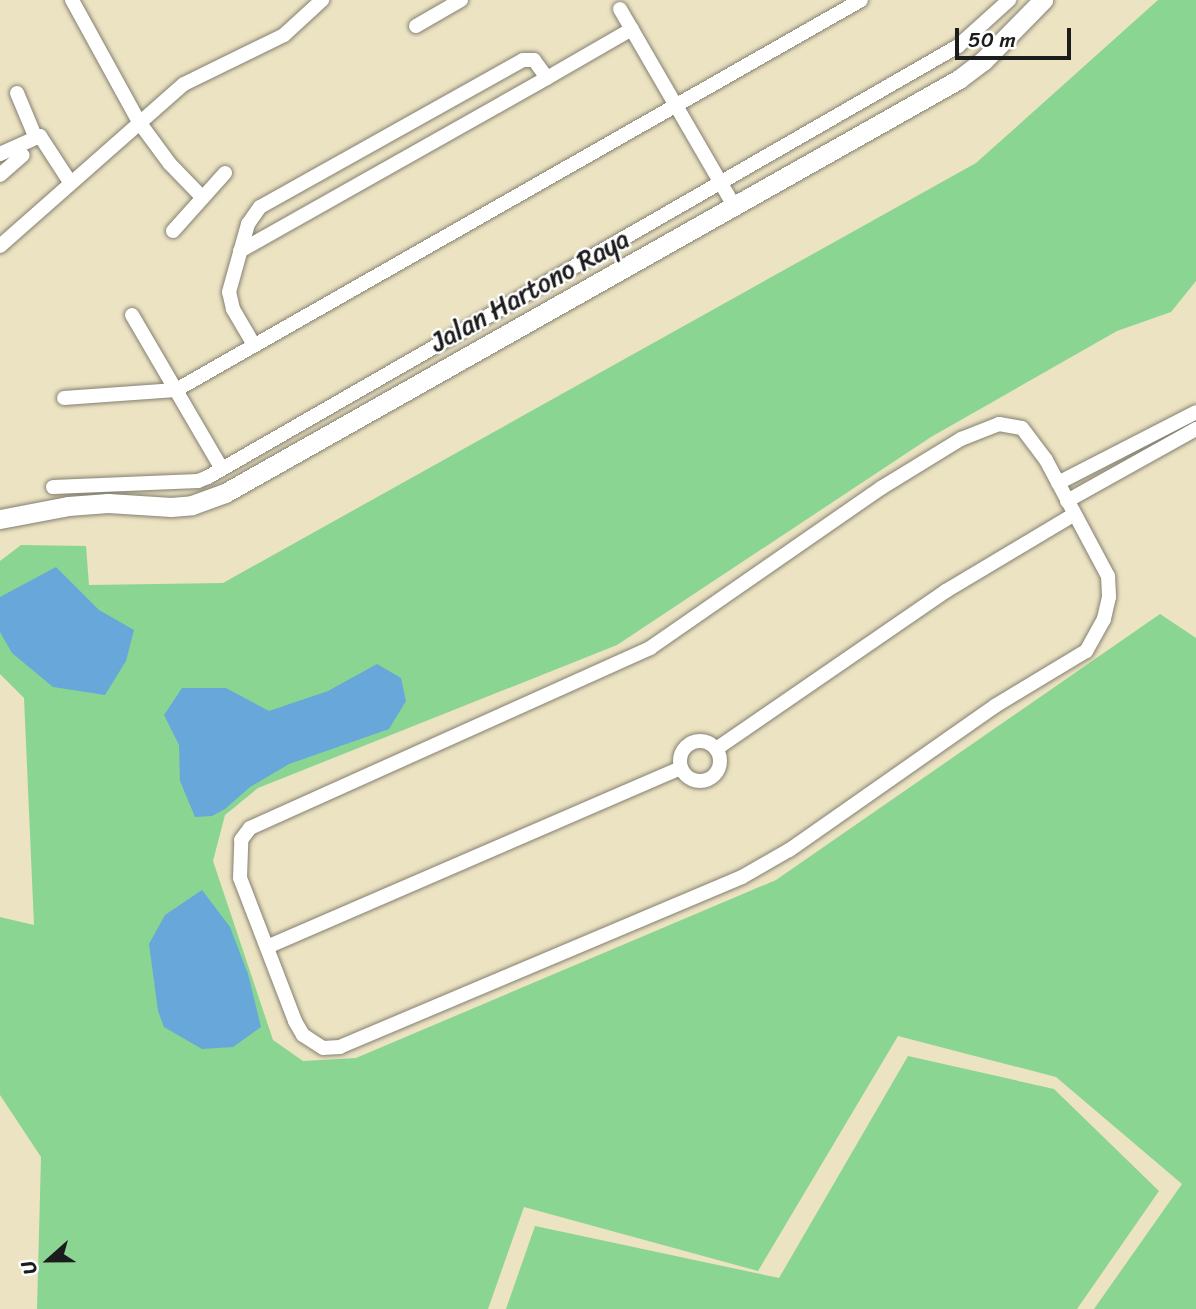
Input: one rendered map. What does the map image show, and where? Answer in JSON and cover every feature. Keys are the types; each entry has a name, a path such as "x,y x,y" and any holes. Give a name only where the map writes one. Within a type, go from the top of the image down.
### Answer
{"street":[{"path":"72,0 139,122 170,164 203,198"},
{"path":"0,246 139,122 197,76 284,35 322,0"},
{"path":"416,26 461,0"},
{"path":"64,398 176,390 861,0"},
{"path":"53,486 198,481 222,469 958,46 1009,0"},
{"name":"Jalan Hartono Raya","path":"0,519 68,506 107,503 171,507 211,500 966,75 1043,0"},
{"path":"620,9 735,206"},
{"path":"240,251 632,29"},
{"path":"254,345 233,309 229,296 248,223 260,207 523,60 534,60 547,78"},
{"path":"17,93 35,136"},
{"path":"0,153 35,136 43,137 70,182"},
{"path":"0,176 23,155"},
{"path":"173,231 225,173"},
{"path":"132,315 222,469"},
{"path":"1058,483 1196,412"},
{"path":"999,424 1022,428 1046,460 1067,501 1108,576 1110,587 1104,620 1086,651 995,706 768,863 720,887 340,1046 323,1048 303,1035 295,1021 240,878 238,858 241,840 250,828 650,648 881,488 961,439 999,424"},
{"path":"1067,501 1196,429"},
{"path":"716,749 946,591 1073,515"},
{"path":"704,741 716,749 719,768 713,776 695,781 686,776 681,768 681,754 690,743 704,741"},
{"path":"267,947 681,768"}],"green space":[{"path":"1158,0 1196,0 1196,281 1171,312 1117,331 931,437 617,645 258,788 225,815 213,861 273,1040 303,1061 356,1058 776,880 1160,614 1196,638 1196,1309 1094,1309 1182,1184 1056,1077 898,1036 758,1271 524,1207 488,1309 37,1309 41,1157 0,1095 0,917 34,925 24,698 0,674 0,561 21,545 86,546 89,585 223,583 976,163"},
{"path":"908,1056 1054,1089 1159,1191 1077,1309 506,1309 535,1226 779,1278"}],"water":[{"path":"56,567 99,610 134,630 126,661 105,695 53,687 12,653 0,632 0,597"},
{"path":"377,664 401,678 406,701 389,729 289,764 250,787 225,809 212,816 195,817 180,781 179,745 164,715 182,688 226,688 269,711 328,691"},
{"path":"202,890 230,927 248,974 261,1027 233,1047 202,1049 164,1027 158,1011 149,944 165,915"}]}
